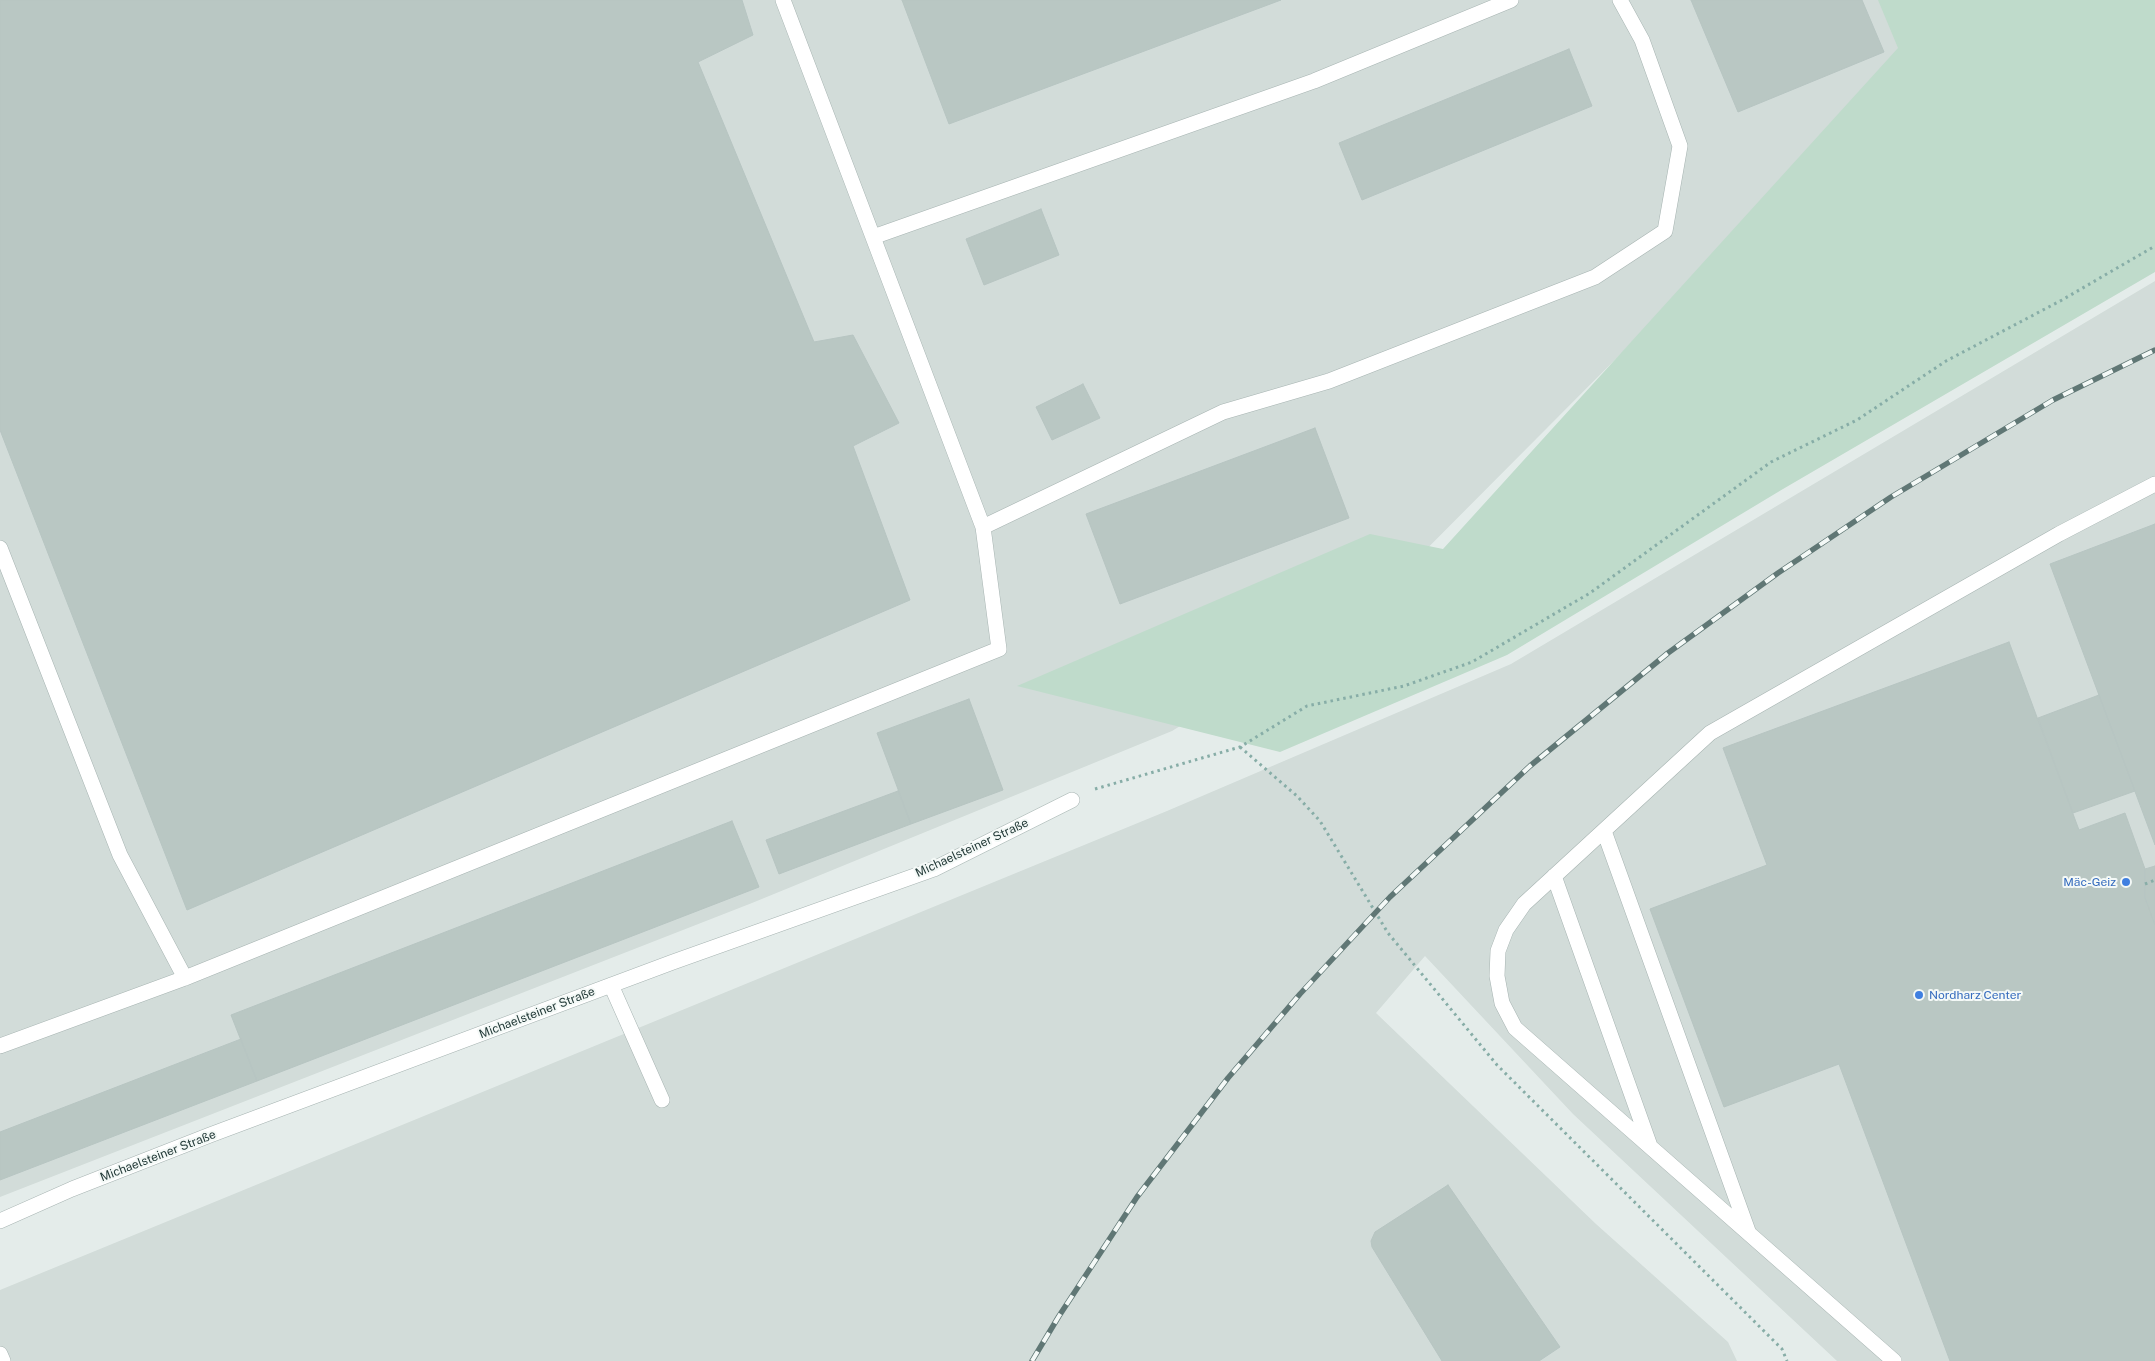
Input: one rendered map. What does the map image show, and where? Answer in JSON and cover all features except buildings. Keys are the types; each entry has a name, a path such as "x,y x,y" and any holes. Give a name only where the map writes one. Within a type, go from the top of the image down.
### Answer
{"lane":[{"path":"0,1046 185,978 999,649 983,527 783,0"},
{"path":"873,237 1314,81 1511,0"},
{"path":"983,527 1223,412 1329,381 1595,277 1665,231 1680,146 1642,40 1620,0"},
{"path":"1894,1361 1515,1028 1502,1003 1497,976 1498,951 1506,930 1524,904 1710,733 2059,534 2155,484"},
{"path":"0,548 120,855 185,978"},
{"name":"Michaelsteiner Straße","path":"0,1221 72,1189 210,1135 611,985 934,869 1072,800"},
{"path":"1604,830 1749,1233"},
{"path":"1554,876 1650,1146"},
{"path":"611,985 662,1100"},
{"path":"0,1354 3,1361"}],"path":[{"path":"1072,800 1100,787 1240,747 1307,706 1404,686 1472,662 1590,593 1771,462 1857,420 1946,361 2062,300 2155,246"},
{"path":"1240,747 1297,796 1320,821 1388,933 1497,1065 1782,1349 1787,1361"},
{"path":"2145,884 2155,880"}],"shaded area":[{"path":"0,0 1908,0 1920,53 1361,615 1172,731 752,903 0,1197"},
{"path":"2155,281 2155,1361 1837,1361 1573,1114 1425,956 1376,1013 1596,1224 1728,1342 1737,1361 3,1361 0,1354 0,1290 1167,811 1511,664"}],"green space":[{"path":"1878,0 2155,0 2155,272 1783,489 1507,655 1280,752 1017,686 1370,534 1443,549 1898,48"}],"railway":[{"path":"1032,1361 1059,1316 1137,1197 1228,1078 1300,994 1390,897 1530,766 1668,653 1778,573 1891,497 2053,400 2155,350"}],"place":[{"name":"Mäc-Geiz","path":"2126,882"},
{"name":"Nordharz Center","path":"1919,995"}]}
